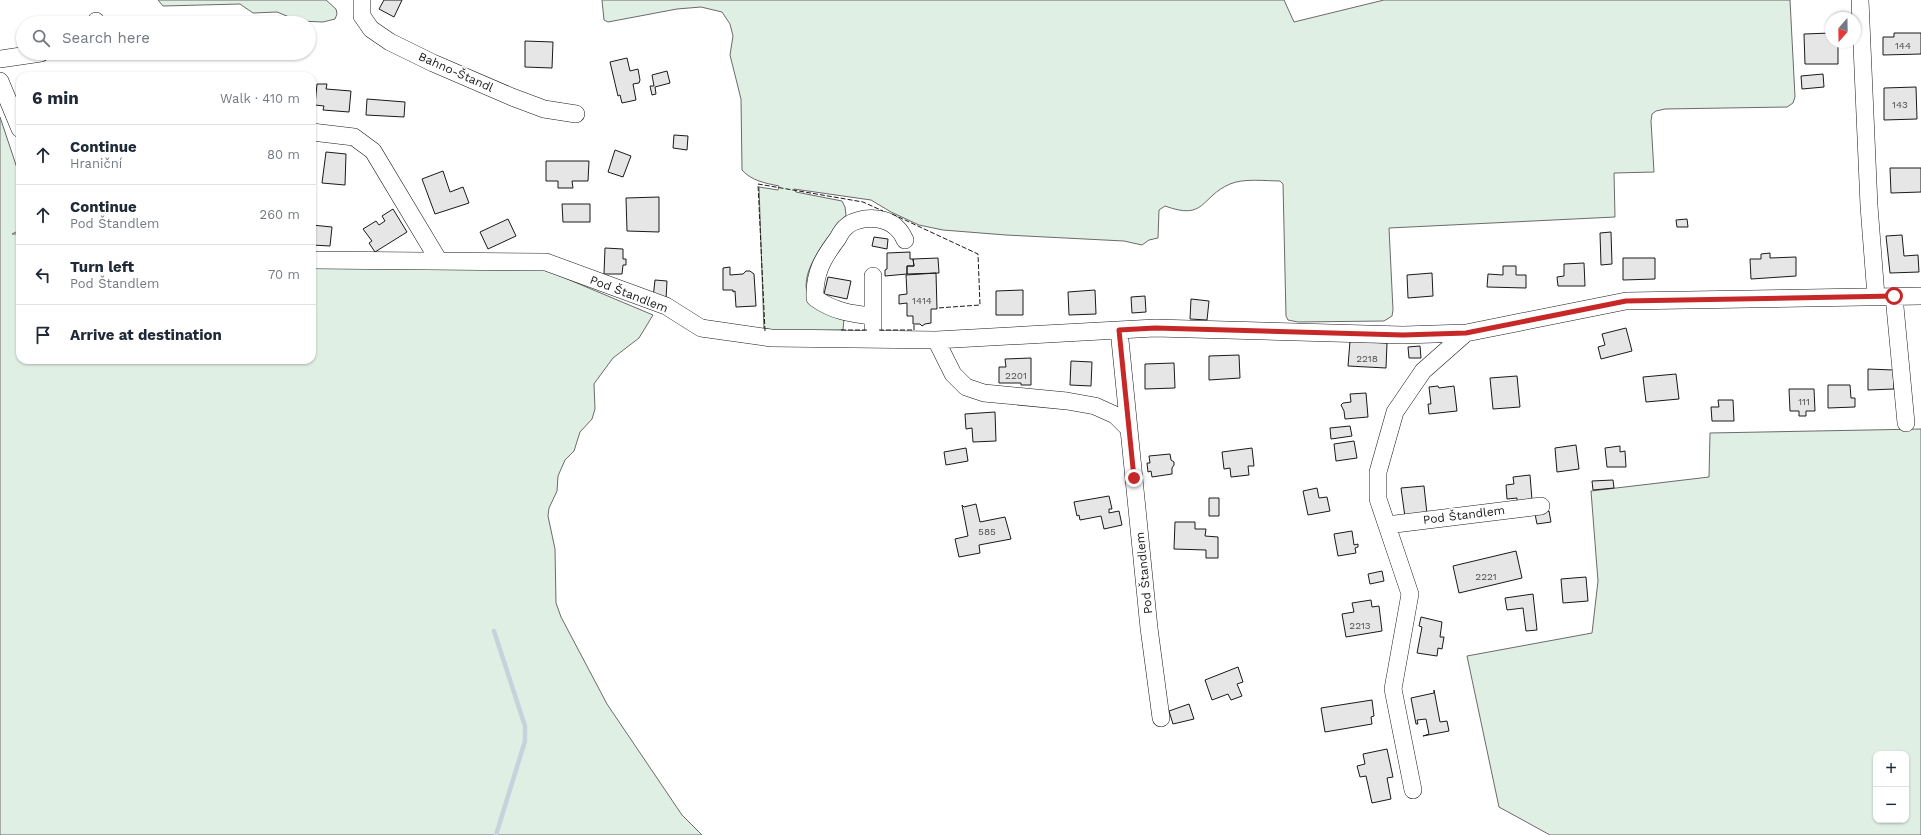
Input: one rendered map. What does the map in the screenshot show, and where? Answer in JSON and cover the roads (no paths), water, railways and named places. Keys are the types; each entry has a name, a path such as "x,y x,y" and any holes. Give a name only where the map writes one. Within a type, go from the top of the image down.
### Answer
{"street":[{"name":"Bahno-Štandl","path":"362,0 362,16 371,29 390,42 433,64 512,97 544,109 576,114"},
{"path":"1860,0 1869,206 1876,296"},
{"path":"0,59 16,57"},
{"path":"0,81 16,108"},
{"path":"316,132 354,137 372,151 439,261"},
{"path":"873,316 845,313 824,305 815,298 815,283 824,257 847,225 858,220 876,218 888,221 901,231 905,240"},
{"name":"Pod Štandlem","path":"316,260 546,262 666,306 702,328 771,338 936,340 1155,328 1403,335 1466,333 1626,301 1706,298 1921,296"},
{"path":"873,276 873,339"},
{"path":"1894,296 1906,423"},
{"name":"Pod Štandlem","path":"1119,330 1149,628 1161,718"},
{"path":"1413,790 1393,689 1410,594 1378,499 1378,472 1395,412 1423,371 1466,333"},
{"path":"936,340 953,374 966,387 984,393 1067,401 1095,406 1115,416 1128,427"},
{"name":"Pod Štandlem","path":"1387,525 1541,506"}],"waterway":[{"path":"494,631 525,726 525,741 496,835"}]}
